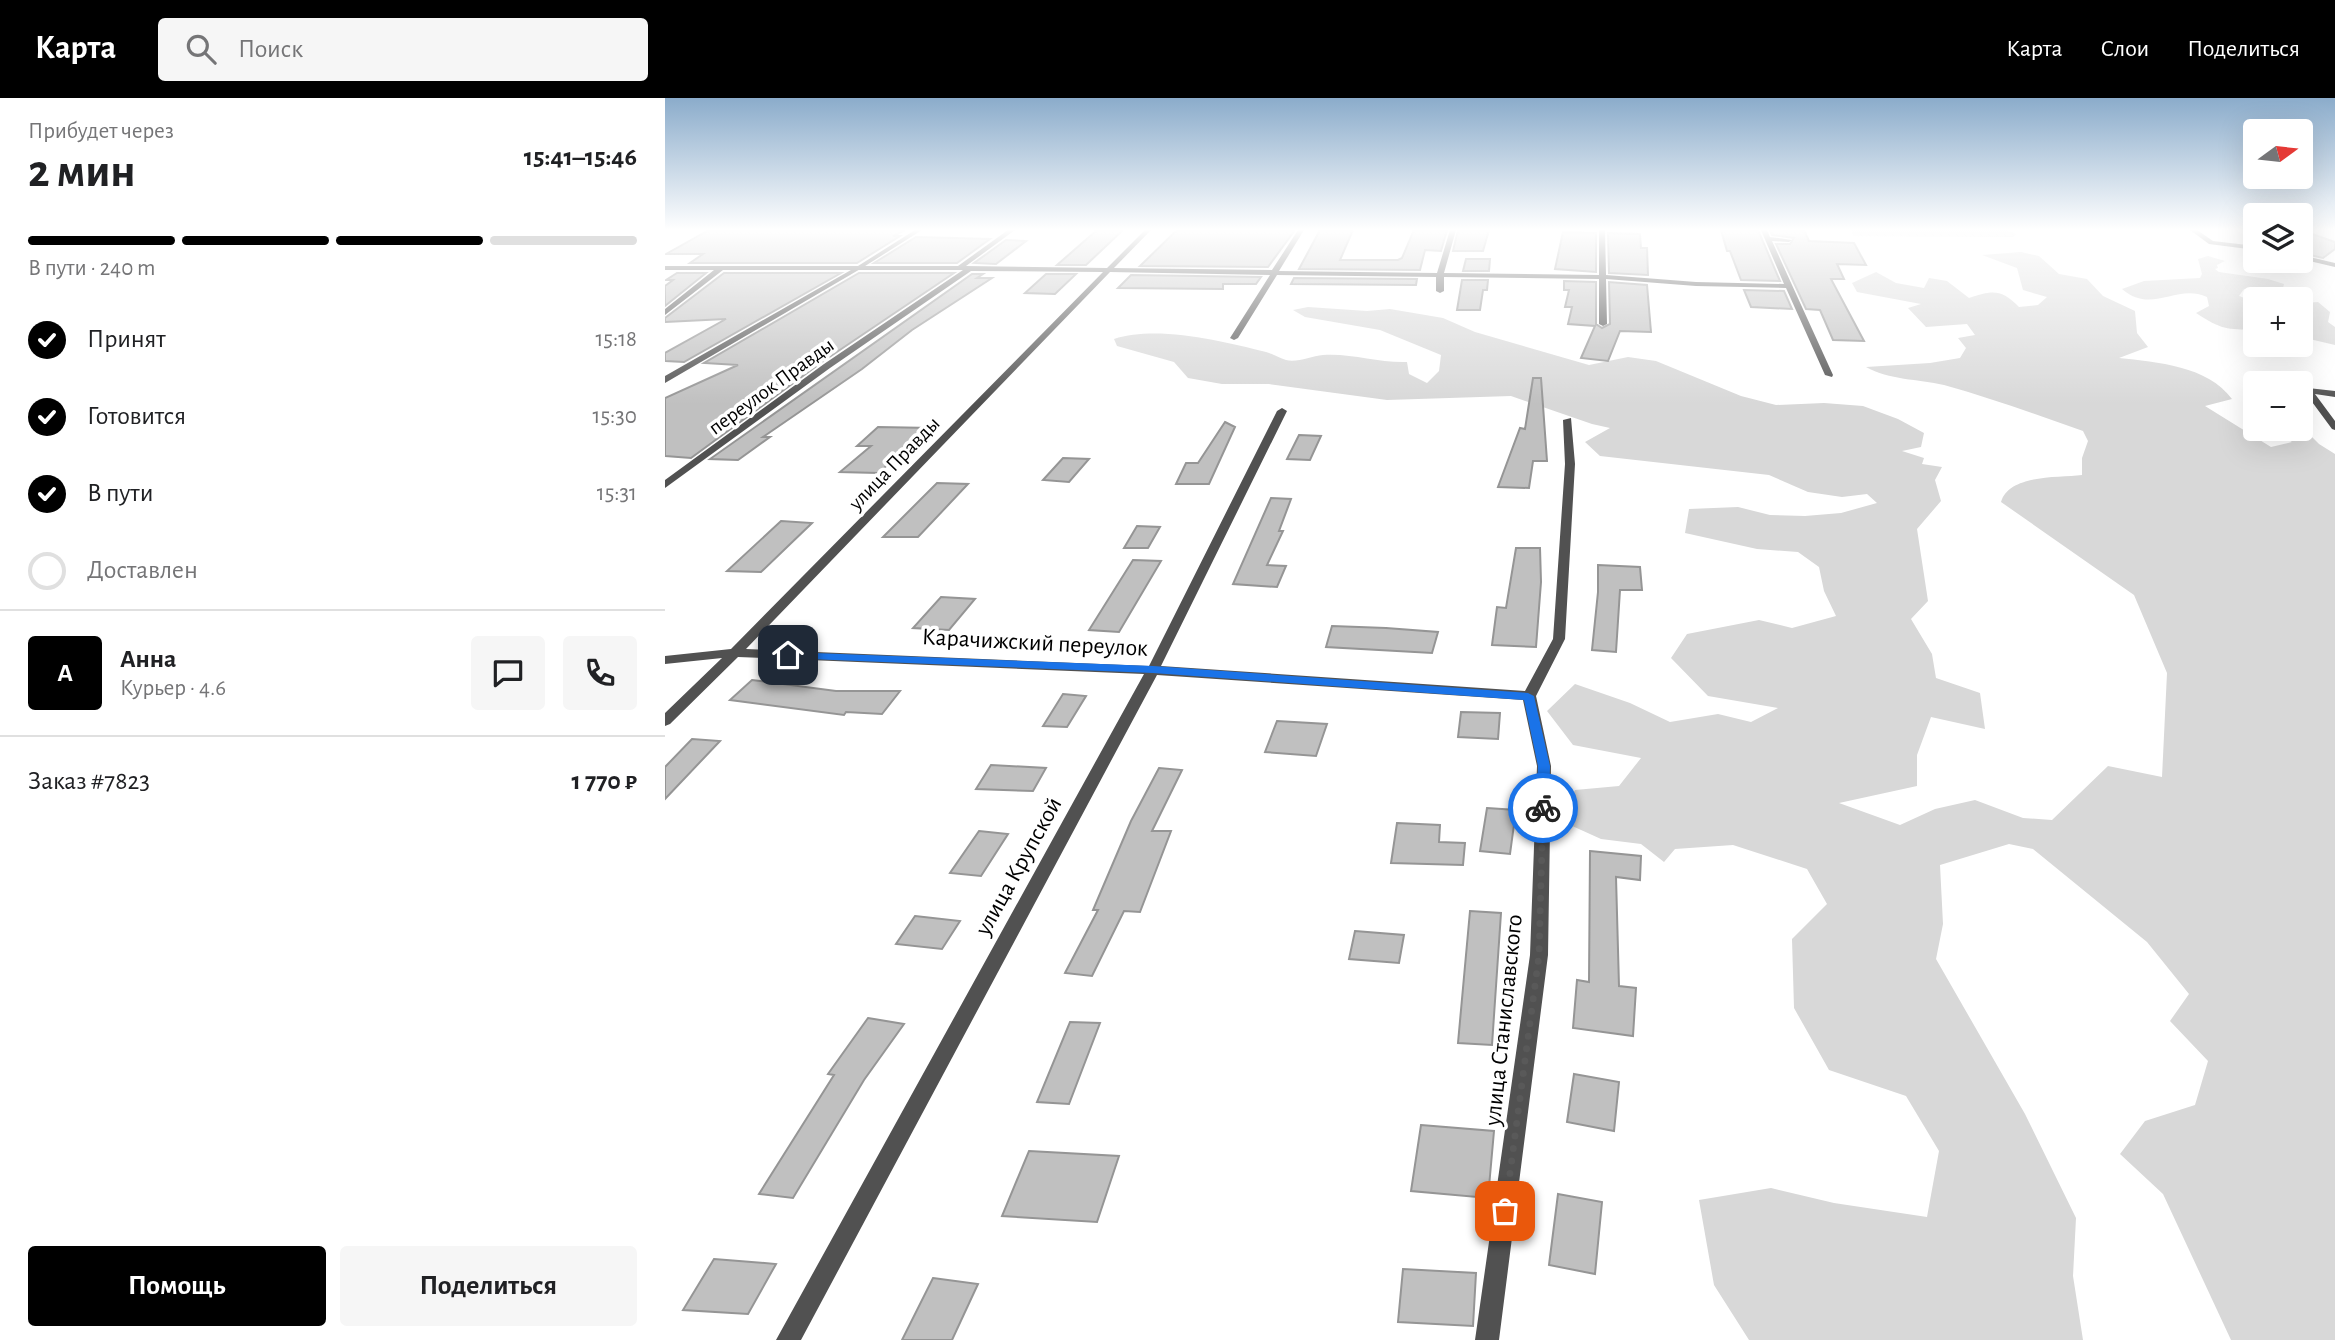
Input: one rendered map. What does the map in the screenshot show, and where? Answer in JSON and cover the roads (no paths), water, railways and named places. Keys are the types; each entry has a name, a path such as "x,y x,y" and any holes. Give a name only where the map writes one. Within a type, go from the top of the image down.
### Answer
{"street":[{"path":"665,313 696,288"},
{"path":"665,380 824,288"},
{"name":"переулок Правды","path":"665,485 827,366 942,288"},
{"name":"улица Правды","path":"665,722 1091,288"},
{"path":"1234,338 1264,288"},
{"path":"1602,324 1603,288"},
{"path":"1790,288 1829,375"},
{"path":"2335,394 2308,391 2335,427"},
{"name":"улица Крупской","path":"788,1340 1153,670 1282,411"},
{"path":"1528,696 1559,639 1570,464 1568,420"},
{"name":"Карачижский переулок","path":"665,660 735,653 1153,670 1528,696"},
{"name":"улица Станиславского","path":"1487,1340 1539,955 1544,766 1528,696"}]}
